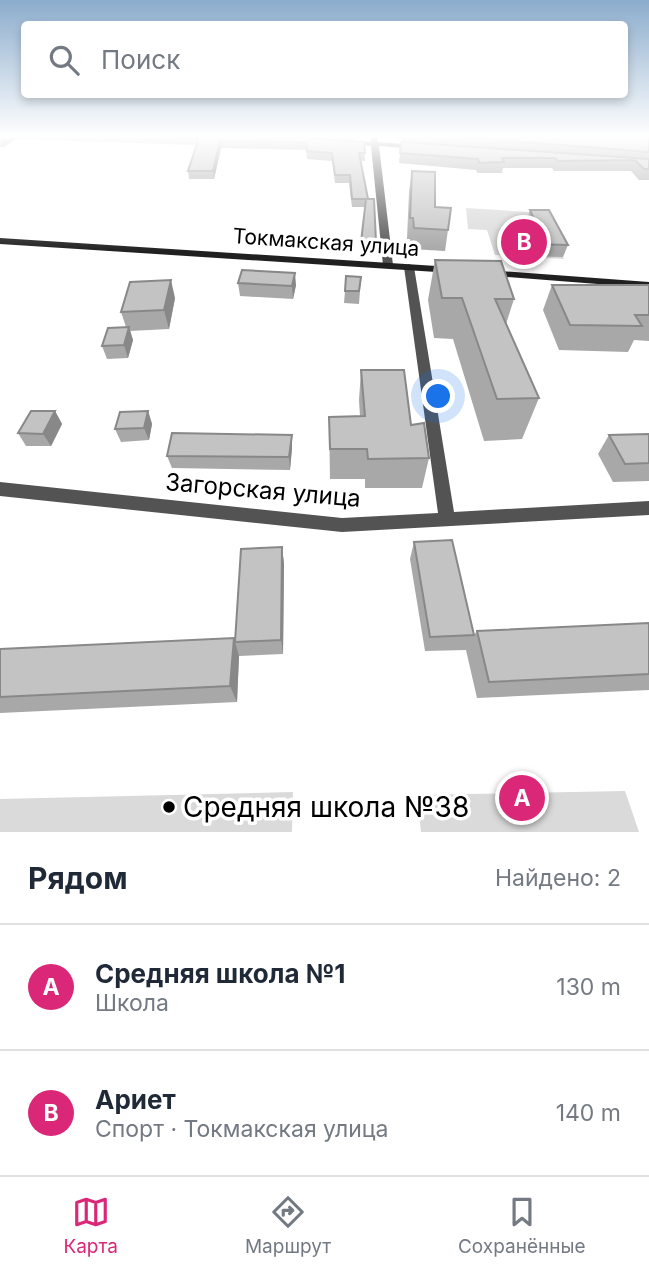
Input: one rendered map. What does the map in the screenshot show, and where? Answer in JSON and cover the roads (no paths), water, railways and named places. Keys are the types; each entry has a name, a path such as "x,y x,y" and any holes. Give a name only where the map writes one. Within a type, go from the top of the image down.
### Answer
{"main road":[{"name":"Токмакская улица","path":"0,241 465,271"},
{"path":"479,272 649,285"}],"street":[{"path":"379,175 388,265"},
{"path":"410,267 447,520"},
{"name":"Загорская улица","path":"0,489 342,525 649,508"}],"place":[{"name":"Ариет","path":"524,242"},
{"name":"Средняя школа №1","path":"522,798"},
{"name":"Средняя школа №38","path":"169,807"}]}
